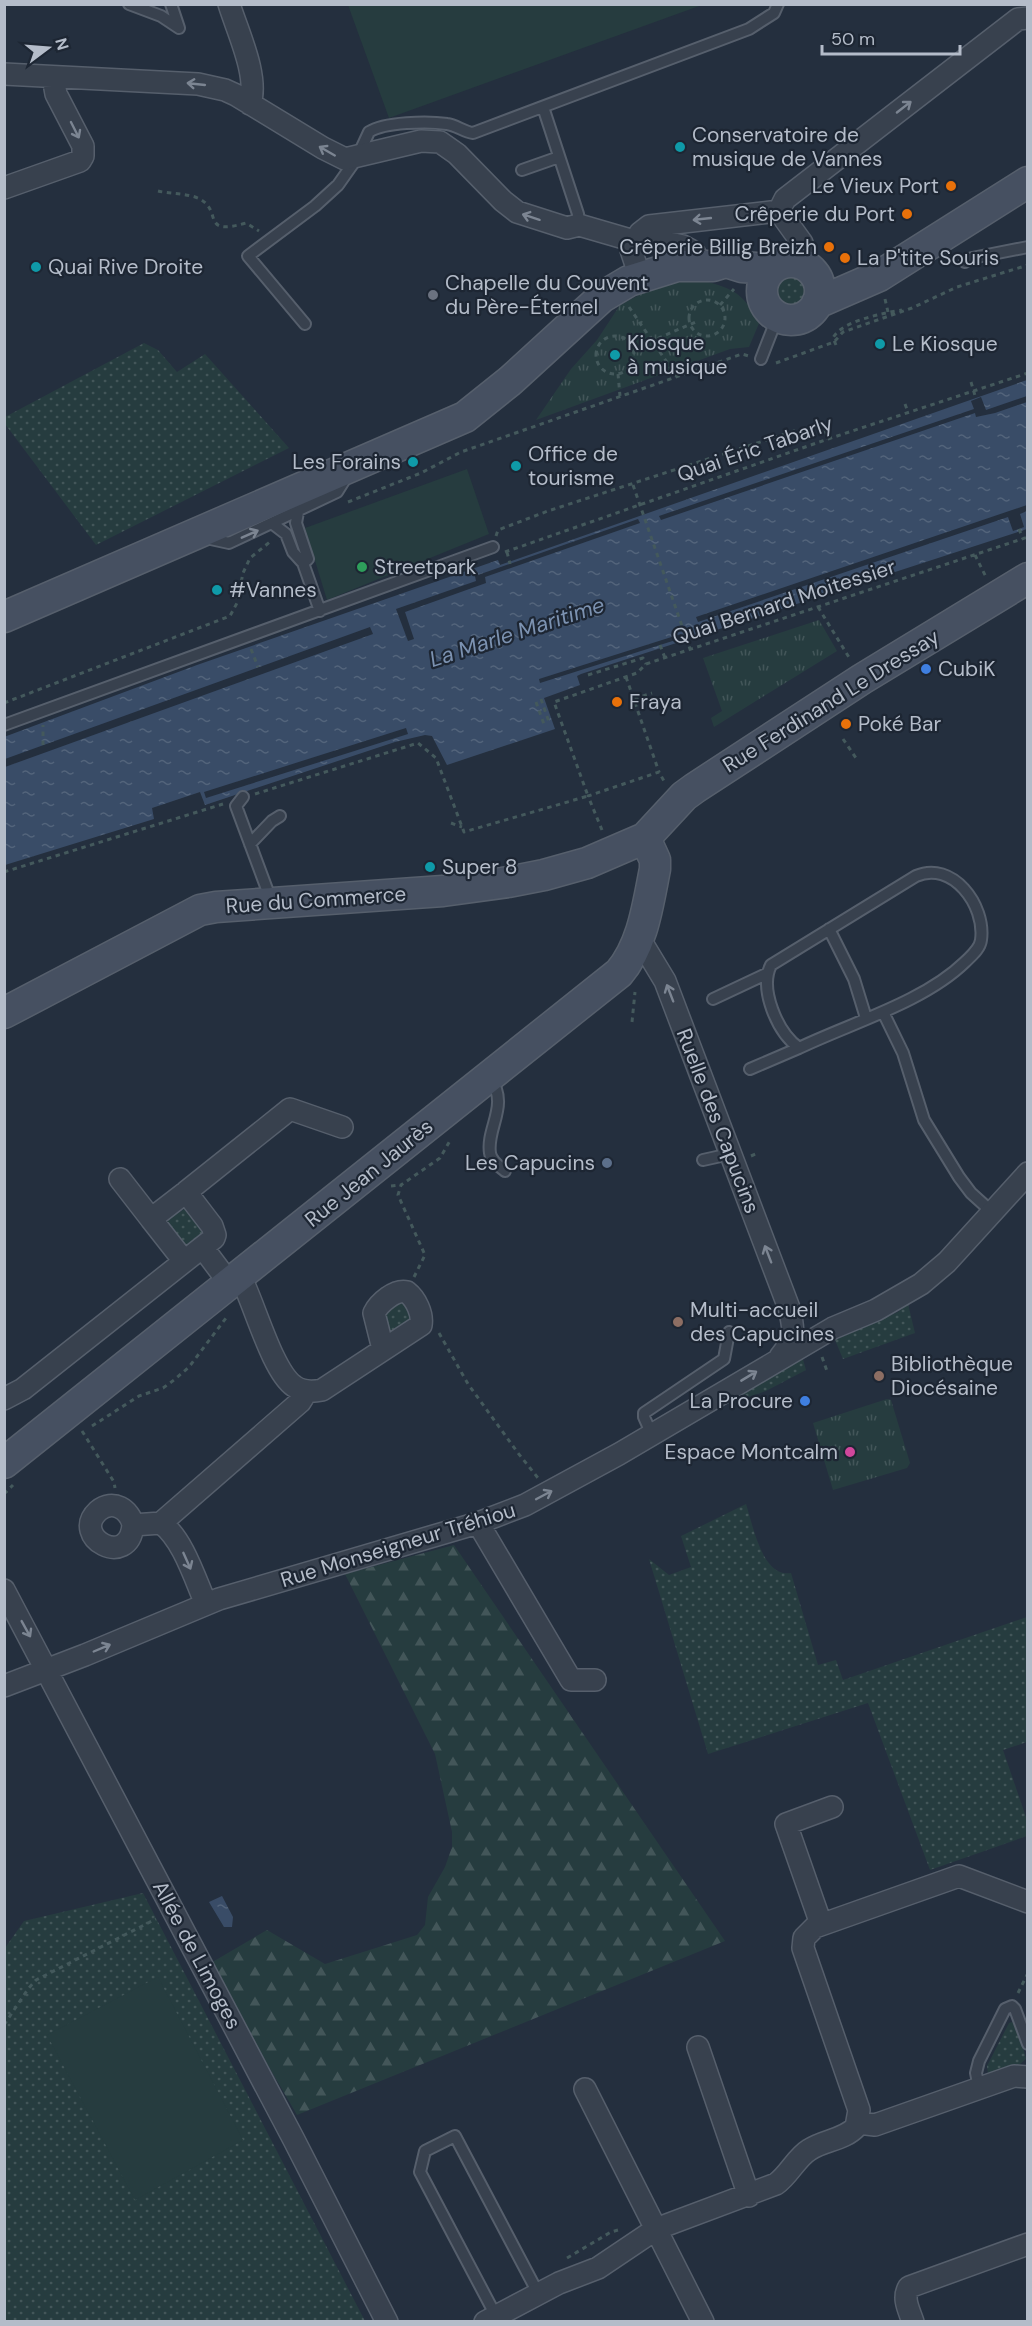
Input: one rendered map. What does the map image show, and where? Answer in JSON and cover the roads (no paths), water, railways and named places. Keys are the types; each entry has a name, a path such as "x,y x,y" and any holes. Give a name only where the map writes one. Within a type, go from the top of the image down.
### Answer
{"main road":[{"path":"4,617 465,417 495,394 559,335 628,283 677,266 707,266 726,262 742,267 772,269 790,262 813,282 872,280 1028,182"},
{"path":"707,266 788,321 799,320 809,314 813,282"},
{"path":"770,309 762,289 765,278 772,269"},
{"name":"Rue Ferdinand Le Dressay","path":"645,838 684,796 695,788 862,679 1028,578"},
{"name":"Rue du Commerce","path":"4,1013 192,913 216,907 377,897 508,882 544,875 611,854 645,838"},
{"name":"Rue Jean Jaurès","path":"4,1463 610,981 629,960 639,938 656,869 655,860 645,838"}],"street":[{"path":"229,4 252,76 253,94 250,104"},
{"path":"813,282 802,243 779,211 780,205 1018,19 1028,18"},
{"path":"4,74 198,84 225,90 345,159 421,141 440,142 458,154 502,201 517,212 567,228 579,225 634,241 656,240 683,246 694,252 707,266"},
{"path":"4,188 80,161 83,156 83,146 56,94 52,77"},
{"path":"628,283 631,250 634,241 642,231 657,224 779,211"},
{"name":"Ruelle des Capucins","path":"639,938 659,968 789,1308 794,1335 779,1358"},
{"path":"151,1218 290,1109 342,1127"},
{"name":"Rue Monseigneur Tréhiou","path":"4,1686 206,1605 478,1523 525,1505 652,1434 832,1328 876,1310 921,1284 946,1262 1027,1175"},
{"path":"120,1179 184,1261"},
{"path":"4,1399 23,1389 214,1238 215,1231 186,1192"},
{"path":"203,1248 235,1280 281,1372 293,1386 307,1391 322,1390 421,1325 418,1307 407,1292 396,1292 374,1313 383,1349"},
{"path":"789,1308 810,1326 832,1328"},
{"path":"133,1526 161,1523 300,1402 307,1391"},
{"path":"117,1506 129,1513 133,1526 130,1538 120,1546 107,1547 96,1540 91,1528 94,1516 104,1507 117,1506"},
{"path":"161,1523 177,1539 206,1605"},
{"path":"478,1523 571,1680 595,1680"},
{"name":"Allée de Limoges","path":"4,1590 48,1668 387,2322"},
{"path":"821,1924 786,1824 832,1807"},
{"path":"493,2320 538,2294 598,2268 656,2229 777,2184 810,2149 846,2135 858,2123 859,2110 803,1948 804,1938 808,1932 821,1924 959,1876 1028,1902"},
{"path":"698,2047 749,2196"},
{"path":"858,2123 875,2125 1014,2076 1028,2077"},
{"path":"585,2089 703,2322"},
{"path":"913,2322 905,2294 909,2287 1028,2244"}],"lane":[{"path":"129,4 161,16 179,28 171,4"},
{"path":"305,324 248,256 315,206 338,185 357,158 369,132 387,125 448,124 473,133 749,28 774,13 778,4"},
{"path":"543,107 579,225"},
{"path":"522,170 559,157"},
{"path":"965,262 972,258 1028,248"},
{"path":"761,359 770,309"},
{"path":"194,535 229,543 277,527 298,512 337,492 354,466"},
{"path":"298,512 296,523 308,559 303,563"},
{"path":"277,527 286,534 294,552 303,563 320,611"},
{"path":"4,725 493,547"},
{"path":"243,797 236,806 272,903"},
{"path":"250,844 272,820 280,816"},
{"path":"750,1069 799,1048 866,1018 883,1012 948,977 975,952 981,942 981,927 969,896 958,883 946,874 925,872 771,965 766,974 768,991 782,1030 799,1048"},
{"path":"829,929 854,979 866,1018"},
{"path":"712,999 766,974"},
{"path":"883,1012 903,1053 924,1120 958,1178 992,1212"},
{"path":"489,1078 494,1084 498,1110 490,1153 493,1161 505,1171"},
{"path":"703,1160 730,1154"},
{"path":"652,1434 644,1413 724,1359 729,1332"},
{"path":"979,2088 976,2073 979,2061 1002,2013 1011,2006 1028,2043"},
{"path":"493,2320 420,2172 425,2151 454,2136 538,2294"}],"water":[{"name":"La Marle Maritime","path":"1027,380 1027,529 581,674 577,676 580,685 544,698 555,729 447,765 432,736 425,735 395,742 205,805 200,792 152,808 154,819 5,865 4,737 197,665 498,560 500,565"},
{"path":"222,1896 233,1917 232,1927 224,1927 209,1902"}],"place":[{"name":"Conservatoire de musique de Vannes","path":"680,147"},
{"name":"Le Vieux Port","path":"951,186"},
{"name":"Crêperie du Port","path":"907,214"},
{"name":"Crêperie Billig Breizh","path":"829,247"},
{"name":"La P'tite Souris","path":"845,258"},
{"name":"Quai Rive Droite","path":"36,267"},
{"name":"Chapelle du Couvent du Père-Éternel","path":"433,295"},
{"name":"Le Kiosque","path":"880,344"},
{"name":"Kiosque à musique","path":"615,355"},
{"name":"Les Forains","path":"413,462"},
{"name":"Office de tourisme","path":"516,466"},
{"name":"Streetpark","path":"362,567"},
{"name":"#Vannes","path":"217,590"},
{"name":"CubiK","path":"926,669"},
{"name":"Fraya","path":"617,702"},
{"name":"Poké Bar","path":"846,724"},
{"name":"Super 8","path":"430,867"},
{"name":"Les Capucins","path":"607,1163"},
{"name":"Multi-accueil des Capucines","path":"678,1322"},
{"name":"Bibliothèque Diocésaine","path":"879,1376"},
{"name":"La Procure","path":"805,1401"},
{"name":"Espace Montcalm","path":"850,1452"}]}
